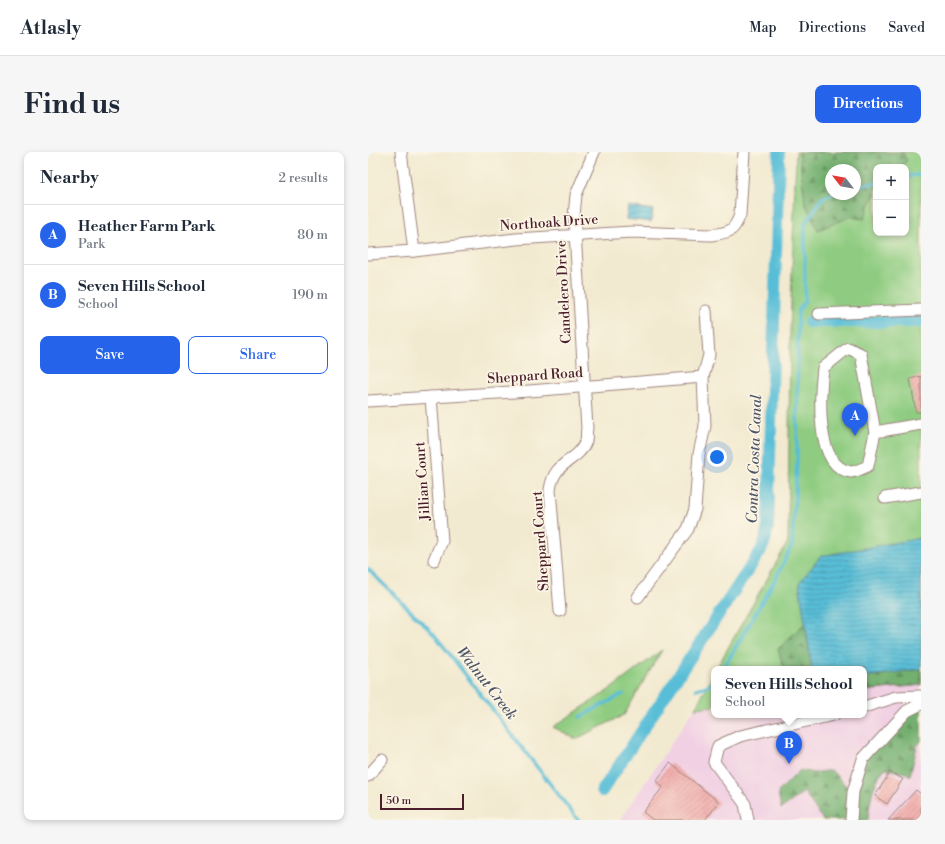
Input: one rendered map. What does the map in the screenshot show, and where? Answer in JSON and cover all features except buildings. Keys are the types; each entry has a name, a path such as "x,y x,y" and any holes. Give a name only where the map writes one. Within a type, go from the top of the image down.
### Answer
{"street":[{"path":"401,152 414,251"},
{"name":"Candelero Drive","path":"584,386 574,216 576,195 594,152"},
{"name":"Northoak Drive","path":"368,254 414,251 516,239 575,235 632,232 711,235 731,231 740,215 744,152"},
{"path":"819,314 921,310"},
{"path":"638,597 688,529 695,509 699,454 705,426 703,376 709,354 706,311"},
{"path":"848,348 861,354 875,432 868,466 852,472 837,466 830,457 822,430 820,390 823,368 848,348"},
{"name":"Sheppard Road","path":"368,401 703,376"},
{"name":"Sheppard Court","path":"560,611 550,490 551,481 558,468 582,448 586,440 584,386"},
{"name":"Jillian Court","path":"431,397 442,541 434,560"},
{"path":"875,432 921,424"},
{"path":"885,498 921,492"},
{"path":"867,706 896,697 921,696"},
{"path":"851,820 852,792 863,759 907,711 921,704"},
{"path":"748,820 745,804 714,762 718,746 740,736 821,718"},
{"path":"368,776 382,760"}],"shaded area":[{"path":"921,685 921,820 620,820 695,708 711,706 711,718 867,718 867,691"}],"green space":[{"path":"796,152 921,152 921,685 867,691 867,666 718,666 788,542 790,331"},
{"path":"799,152 903,152 907,161 902,164 873,164 873,197 864,219 850,217 818,230 805,203"},
{"path":"805,623 812,666 783,666 778,649"},
{"path":"662,650 624,715 576,739 553,727 612,688"},
{"path":"921,669 921,685 868,690 867,692 867,677"},
{"path":"711,679 711,706 695,708"},
{"path":"921,704 921,741 917,746 910,776 906,773 884,769 872,793 868,820 823,820 804,792 781,809 778,792 800,770 814,773 831,770 852,792 863,759"}],"water":[{"path":"628,206 653,210 651,222 626,219"},
{"path":"921,538 921,669 867,677 867,666 812,666 799,583 821,556"}],"waterway":[{"name":"Contra Costa Canal","path":"602,791 760,552 765,541 768,526 779,152"},
{"path":"909,176 921,174"},
{"path":"861,185 873,183"},
{"path":"725,666 776,578 792,545 797,461 798,311 805,301 805,224 822,198 825,197"},
{"path":"809,322 921,322"},
{"name":"Walnut Creek","path":"368,569 434,634 578,820"},
{"path":"696,689 711,685"},
{"path":"580,717 623,694"}],"place":[{"name":"Heather Farm Park","path":"855,436"},
{"name":"Seven Hills School","path":"789,764"}]}
